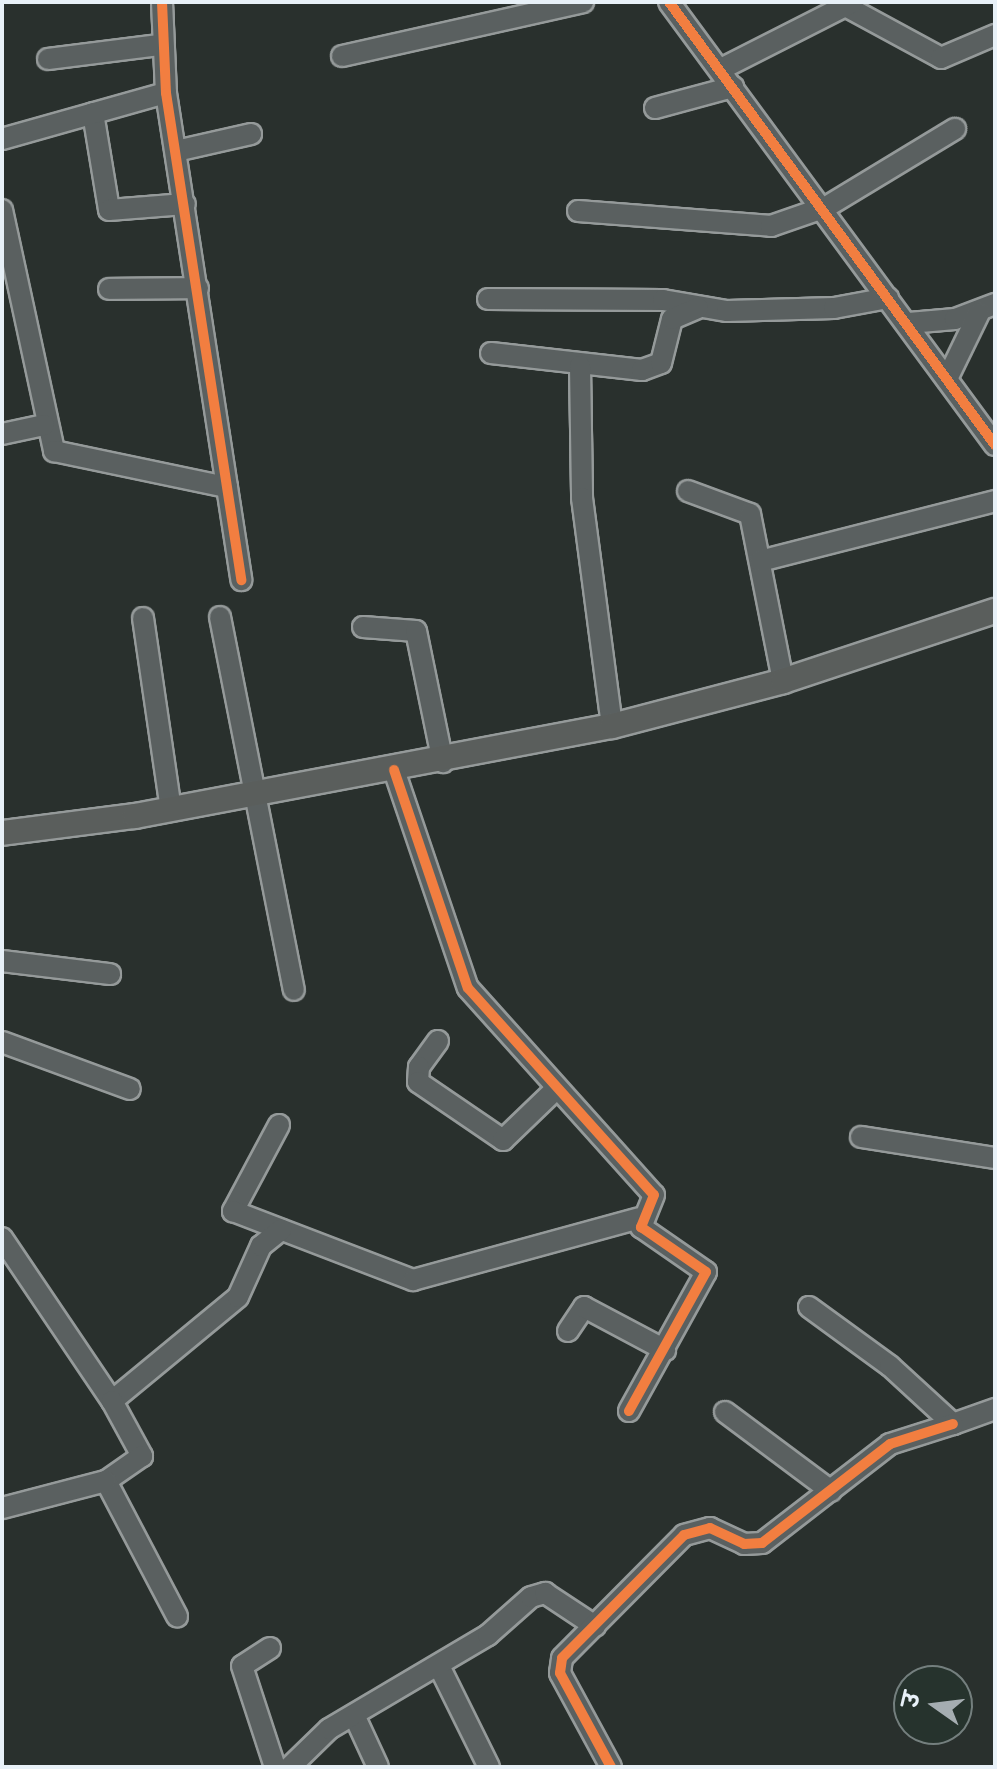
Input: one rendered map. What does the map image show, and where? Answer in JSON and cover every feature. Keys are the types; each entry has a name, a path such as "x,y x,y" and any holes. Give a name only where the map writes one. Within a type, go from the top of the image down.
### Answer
{"main road":[{"path":"2,833 171,810 443,762 612,726 783,681 995,611"}],"street":[{"path":"162,2 159,45 241,580"},
{"path":"342,56 517,8 583,2"},
{"path":"669,2 826,207 995,445"},
{"path":"655,108 727,78 845,4 941,58 995,35"},
{"path":"48,59 159,45"},
{"path":"2,139 166,93"},
{"path":"93,113 109,210 185,204"},
{"path":"578,211 761,226 826,207 955,129"},
{"path":"176,151 251,134"},
{"path":"2,210 44,425 59,455 227,487"},
{"path":"109,289 198,288"},
{"path":"488,299 663,300 698,308 834,308 888,298"},
{"path":"491,353 580,366 656,366 672,319 698,308"},
{"path":"909,323 987,308"},
{"path":"947,379 987,308"},
{"path":"580,366 582,498 612,726"},
{"path":"2,434 44,425"},
{"path":"688,491 745,506 760,561 783,681"},
{"path":"760,561 995,501"},
{"path":"220,617 294,990"},
{"path":"143,618 171,810"},
{"path":"363,627 416,631 443,762"},
{"path":"279,1125 233,1211 413,1280 639,1218 654,1195 468,988 394,770"},
{"path":"2,961 110,974"},
{"path":"438,1041 419,1067 418,1082 503,1140 557,1088"},
{"path":"2,1042 130,1089"},
{"path":"861,1137 995,1158"},
{"path":"629,1411 706,1272 641,1227 639,1218"},
{"path":"112,1401 238,1297 261,1246 281,1230"},
{"path":"2,1238 112,1401 142,1456 106,1481 2,1508"},
{"path":"568,1331 584,1307 665,1350"},
{"path":"809,1307 890,1366 953,1424"},
{"path":"611,1767 559,1667 684,1535 710,1528 744,1544 762,1543 890,1444 995,1409"},
{"path":"725,1412 831,1491"},
{"path":"106,1481 177,1616"},
{"path":"270,1648 242,1666 286,1767 315,1739 439,1666 538,1594 595,1626"},
{"path":"439,1666 489,1767"},
{"path":"354,1715 378,1767"}],"cycle path":[{"path":"162,2 166,93 241,580"},
{"path":"669,2 995,445"},
{"path":"394,770 468,988 654,1195 641,1227 706,1272 629,1411"},
{"path":"611,1767 560,1673 562,1658 684,1535 710,1528 744,1544 762,1543 890,1444 953,1424"}]}
